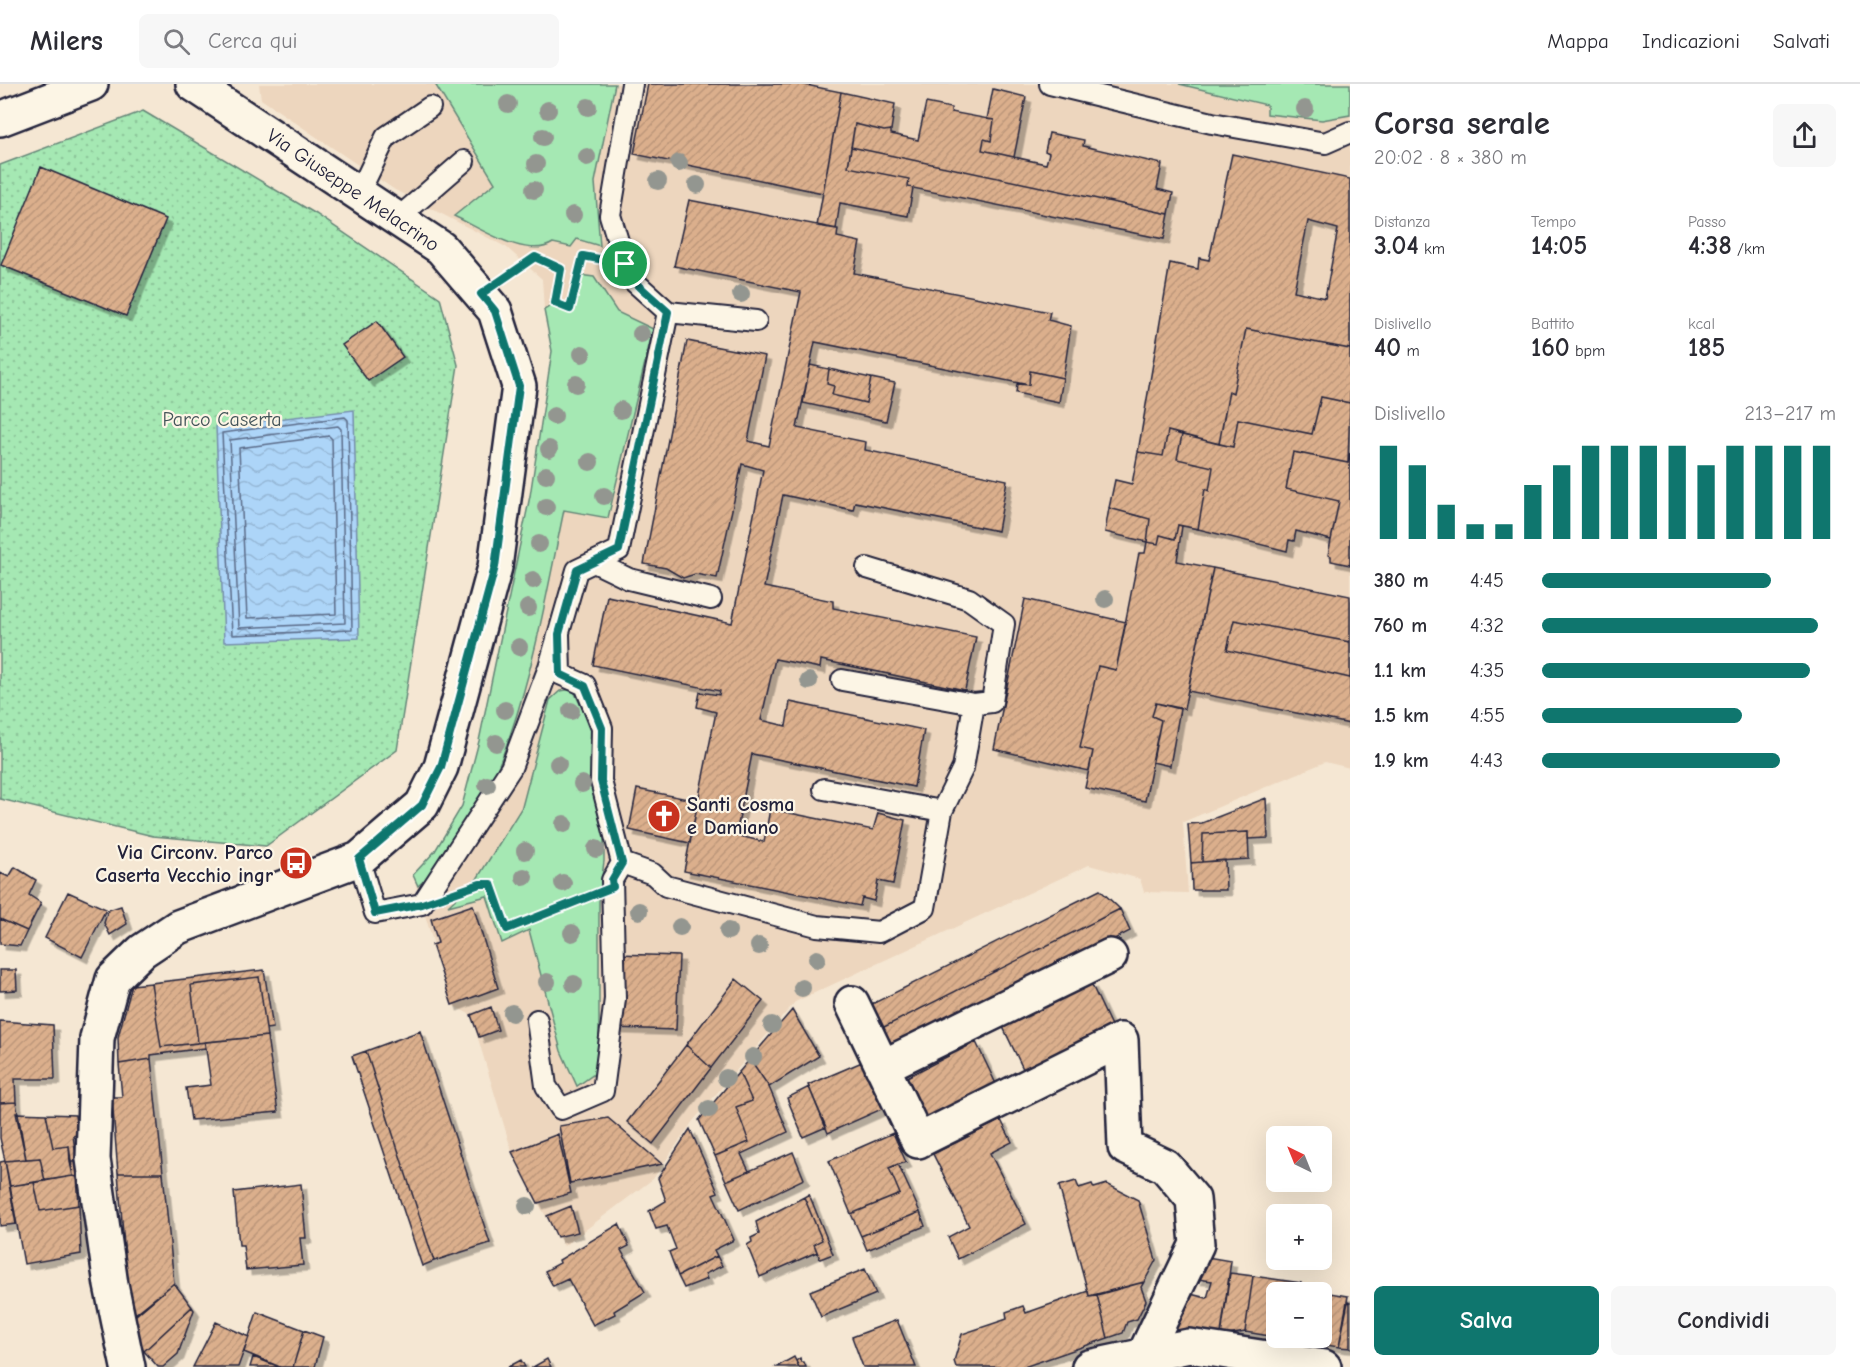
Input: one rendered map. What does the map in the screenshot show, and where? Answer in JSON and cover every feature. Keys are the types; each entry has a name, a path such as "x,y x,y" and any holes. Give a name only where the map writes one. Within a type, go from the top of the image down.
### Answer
{"street":[{"path":"0,119 91,84"},
{"name":"Via Giuseppe Melacrino","path":"128,1367 111,1285 93,1158 97,1038 113,979 142,951 178,927 359,859 422,805 441,767 495,567 519,386 495,311 441,248 207,88"},
{"path":"882,1067 1110,956"},
{"path":"852,1003 918,1141 1121,1040 1125,1147 1165,1166 1193,1199 1197,1244 1144,1355"},
{"path":"1089,1367 1189,1346 1324,1367"}],"lane":[{"path":"632,84 610,214 629,277 668,312 756,321"},
{"path":"1050,84 1212,123 1325,143 1350,132"},
{"path":"359,193 386,136 430,107"},
{"path":"397,219 464,161"},
{"path":"359,859 375,913 422,904 511,768 549,667 577,570 619,550 668,312"},
{"path":"594,562 629,579 711,599"},
{"path":"842,680 974,704 992,702 1004,624 969,598 867,568"},
{"path":"537,1020 546,1086 561,1109 603,1091 615,999 612,880 622,863 601,781 602,728 585,686 560,674 559,634"},
{"path":"622,863 654,874 666,886 676,889 817,926 879,932 925,908 942,811 963,768 974,704"},
{"path":"824,789 942,811"}],"path":[{"path":"481,294 535,257 561,269 555,303 570,309 583,256 625,264"},
{"path":"422,904 480,884 491,884 507,929 613,887"}],"shaded area":[{"path":"259,84 1350,84 1350,768 1325,762 1183,822 1188,893 1144,892 1140,879 1089,865 795,1002 693,1121 653,1179 564,1246 538,1203 512,1152 471,1015 452,1005 413,875 435,851 462,806 479,741 530,496 552,351 544,310 542,279 506,247 395,190 261,99"}],"green space":[{"path":"435,84 615,84 595,182 600,246 577,239 571,247 553,243 530,248 504,240 454,216 495,183"},
{"path":"1179,84 1350,84 1350,115 1322,120 1267,114 1267,105"},
{"name":"Parco Caserta","path":"143,111 316,214 440,298 458,365 397,750 266,846 153,836 0,799 0,165"},
{"path":"579,275 594,277 617,312 653,329 608,518 564,510 532,660 518,712 500,763 478,810 451,852 418,886 413,875 435,851 462,806 479,741 530,496 552,351 544,310 555,303 570,308"},
{"path":"573,689 594,734 604,828 604,861 599,901 599,1055 594,1074 577,1086 561,1051 529,930 502,943 487,896 448,906 477,879 522,807 550,700 560,691"}],"water":[{"path":"354,410 359,638 224,642 216,426"}],"building":[{"path":"648,84 801,84 841,92 823,193 634,154"},
{"path":"993,89 1026,97 1014,157 982,150 984,139 991,141 994,120 987,119"},
{"path":"841,92 895,104 891,130 884,131 855,124 848,167 909,179 908,187 913,188 908,216 840,203 836,229 817,226"},
{"path":"926,103 951,108 951,112 994,120 991,141 984,139 982,150 1046,164 1049,153 1045,151 1049,133 1084,140 1083,146 1162,164 1157,189 1173,193 1169,214 851,147 855,124 884,131 891,130 891,134 918,140"},
{"path":"851,147 1169,214 1164,239 908,187 909,179 848,167"},
{"path":"1232,154 1350,179 1350,349 1246,329 1233,393 1229,391 1219,444 1168,431 1163,456 1138,452 1170,263 1198,269 1199,258 1209,260","holes":["1308,221 1338,229 1325,298 1294,291"]},
{"path":"41,167 166,219 126,316 1,265"},
{"path":"689,200 838,229 837,237 860,242 854,273 1050,312 1048,320 1071,326 1063,378 1030,371 1029,385 815,342 797,428 866,442 865,450 1007,480 998,531 855,502 853,510 783,495 764,587 833,601 833,608 976,637 965,690 821,660 820,668 775,659 761,720 786,726 790,702 924,730 914,787 752,754 736,835 764,842 770,809 873,830 878,813 905,820 893,884 878,881 874,901 862,898 860,906 684,871 716,712 697,707 700,692 719,695 720,691 593,665 607,596 732,623 763,470 742,464 717,578 695,574 683,578 666,568 644,564 687,341 765,356 748,441 769,446 801,292 674,266"},
{"path":"377,321 403,357 368,381 342,345"},
{"path":"1246,329 1350,349 1350,403 1321,397 1312,434 1238,419 1233,447 1219,444 1229,391 1233,393"},
{"path":"810,365 829,369 827,384 834,386 832,395 866,403 871,378 895,383 886,421 803,403"},
{"path":"829,369 871,378 866,403 832,395 834,386 827,384"},
{"path":"1030,371 1063,378 1059,402 1016,393 1017,384 1029,385"},
{"path":"1321,397 1350,403 1348,463 1293,452 1286,489 1339,501 1331,540 1296,531 1294,541 1289,540 1287,551 1198,529 1205,489 1209,491 1213,467 1177,459 1182,435 1233,447 1238,419 1312,434"},
{"path":"1168,431 1182,435 1177,459 1213,467 1209,491 1205,489 1198,529 1178,525 1175,539 1160,535 1158,544 1147,542 1150,519 1109,508 1115,480 1132,484 1138,452 1163,456"},
{"path":"1293,452 1348,463 1350,453 1350,565 1331,561 1331,556 1328,555 1339,501 1286,489"},
{"path":"1109,508 1150,519 1147,542 1105,532"},
{"path":"1178,525 1182,526 1177,561 1213,568 1184,709 1156,703 1152,716 1161,720 1145,801 1085,788 1093,751 1080,748 1098,666 1116,670 1139,553 1145,553 1147,542 1158,544 1160,535 1175,539"},
{"path":"1213,568 1350,596 1350,642 1234,620 1227,650 1350,678 1350,724 1188,691"},
{"path":"1025,599 1126,622 1116,670 1098,666 1080,748 1093,751 1089,771 994,749"},
{"path":"1234,620 1350,642 1350,678 1227,650"},
{"path":"1156,703 1180,709 1170,766 1152,762 1161,720 1152,716"},
{"name":"Santi Cosma e Damiano","path":"637,789 698,801 690,843 629,830"},
{"path":"1266,798 1268,838 1248,839 1248,832 1203,834 1202,862 1191,863 1188,824 1202,823"},
{"path":"1248,832 1249,859 1202,862 1203,834"},
{"path":"1225,860 1226,890 1192,890 1191,863"},
{"path":"15,867 36,880 29,895 41,903 27,931 0,919 0,873 9,877"},
{"path":"1100,890 1120,909 878,1030 866,1007"},
{"path":"68,892 106,909 82,957 45,938"},
{"path":"473,905 498,988 452,1005 432,945 438,943 431,919"},
{"path":"121,906 127,924 110,935 104,923 108,910"},
{"path":"1120,909 1130,931 890,1054 878,1030"},
{"path":"0,919 27,931 20,946 0,944"},
{"path":"617,954 679,956 676,1030 614,1028"},
{"path":"0,970 16,970 17,990 0,991"},
{"path":"264,970 273,1028 266,1029 259,977 191,985 198,1043 161,1047 151,983"},
{"path":"259,977 267,1036 198,1043 191,985"},
{"path":"736,979 763,1001 711,1068 686,1045"},
{"path":"151,983 161,1047 205,1042 205,1048 151,1055 151,1059 119,1064 118,1037 132,985"},
{"path":"1091,983 1114,1032 1026,1075 1003,1027"},
{"path":"491,1007 498,1030 479,1037 471,1015"},
{"path":"792,1010 819,1056 769,1087 750,1059"},
{"path":"0,1021 53,1025 55,1079 15,1079 16,1102 0,1103"},
{"path":"420,1031 490,1243 434,1261 366,1051"},
{"path":"267,1036 278,1112 191,1120 186,1088 211,1085 205,1042"},
{"path":"976,1042 997,1086 926,1124 903,1079"},
{"path":"686,1045 711,1068 653,1144 627,1122"},
{"path":"366,1051 434,1261 422,1266 352,1056"},
{"path":"151,1059 163,1173 118,1173 112,1097 122,1097 119,1064"},
{"path":"750,1059 769,1087 788,1132 741,1154 749,1171 726,1181 715,1156 749,1142 736,1107 752,1101 739,1072"},
{"path":"862,1062 884,1108 828,1133 808,1085"},
{"path":"739,1072 752,1101 736,1107 749,1142 715,1156 699,1120"},
{"path":"809,1087 826,1127 803,1137 787,1098"},
{"path":"16,1102 26,1159 5,1161 0,1138 0,1103"},
{"path":"16,1113 46,1114 53,1148 69,1146 73,1176 45,1181 40,1158 26,1159"},
{"path":"46,1114 75,1115 77,1135 73,1136 77,1162 70,1162 69,1146 53,1148"},
{"path":"608,1118 662,1164 570,1183 559,1126"},
{"path":"1001,1120 1012,1142 990,1153 1026,1224 958,1259 948,1237 969,1226 933,1154"},
{"path":"690,1129 718,1192 713,1194 734,1240 714,1250 717,1256 678,1276 669,1252 676,1249 667,1226 656,1229 649,1211 666,1201 658,1178"},
{"path":"893,1133 906,1162 889,1168 900,1194 851,1214 829,1161"},
{"path":"558,1134 571,1193 538,1203 512,1152"},
{"path":"793,1152 804,1179 739,1210 726,1181"},
{"path":"40,1158 45,1181 10,1186 5,1161"},
{"path":"5,1161 16,1224 0,1226 0,1162"},
{"path":"70,1162 77,1162 77,1177 73,1176"},
{"path":"898,1164 920,1212 861,1236 851,1214 900,1194 889,1168"},
{"path":"118,1173 163,1173 174,1283 130,1318"},
{"path":"77,1177 79,1205 40,1211 34,1182"},
{"path":"1076,1181 1079,1188 1092,1184 1094,1188 1107,1184 1138,1200 1156,1260 1144,1282 1089,1296 1059,1186"},
{"path":"34,1182 40,1211 79,1205 81,1254 24,1264 10,1186"},
{"path":"301,1184 306,1238 300,1238 303,1265 246,1270 243,1245 239,1245 234,1192"},
{"path":"809,1194 833,1254 820,1259 814,1244 822,1240 804,1197"},
{"path":"804,1197 822,1240 814,1244 817,1252 760,1277 747,1245 752,1242 751,1238 759,1234 756,1222"},
{"path":"571,1206 578,1232 557,1237 547,1216"},
{"path":"920,1212 925,1226 867,1250 861,1236"},
{"path":"619,1224 629,1246 621,1250 645,1292 614,1311 615,1314 593,1325 568,1279 553,1286 545,1271"},
{"path":"717,1256 722,1266 705,1274 707,1279 684,1288 678,1276"},
{"path":"1207,1257 1231,1261 1220,1341 1169,1330 1182,1292 1207,1298 1212,1281 1196,1279"},
{"path":"865,1269 876,1294 821,1317 810,1291"},
{"path":"1230,1273 1253,1276 1245,1332 1221,1336"},
{"path":"1253,1276 1294,1282 1266,1282 1266,1335 1245,1332"},
{"path":"1144,1282 1141,1287 1146,1301 1137,1319 1127,1322 1123,1333 1108,1338 1097,1295"},
{"path":"174,1283 192,1307 144,1351 123,1326"},
{"path":"1088,1291 1089,1296 1097,1295 1108,1338 1024,1367 956,1367 954,1361 962,1334 1007,1319 1006,1312 1023,1306 1026,1313"},
{"path":"1332,1293 1348,1296 1339,1347 1332,1346"},
{"path":"1348,1302 1350,1303 1350,1348 1339,1347"},
{"path":"192,1307 194,1310 178,1354 163,1367 158,1367 144,1351"},
{"path":"257,1312 304,1330 293,1367 280,1367 244,1352"},
{"path":"897,1320 916,1367 863,1367 852,1337"},
{"path":"216,1322 249,1337 238,1367 193,1367"},
{"path":"304,1330 323,1337 315,1367 293,1367"},
{"path":"253,1357 280,1367 250,1367"},
{"path":"794,1357 799,1367 776,1367"},
{"path":"800,1358 806,1367 799,1367 796,1361"},
{"path":"547,1359 551,1367 533,1367"},
{"path":"521,1360 525,1367 508,1367"}],"place":[{"name":"Santi Cosma e Damiano","path":"664,816"},
{"name":"Via Circonv. Parco Caserta Vecchio ingr","path":"296,863"}],"route":[{"path":"583,256 625,264 629,277 668,312 654,370 619,550 577,570 559,634 560,674 585,686 602,728 601,781 622,863 612,880 613,887 507,929 491,884 480,884 422,904 375,913 359,859 422,805 441,767 495,567 519,386 495,311 481,294 535,257 561,269 555,303 570,309 583,256"}]}
